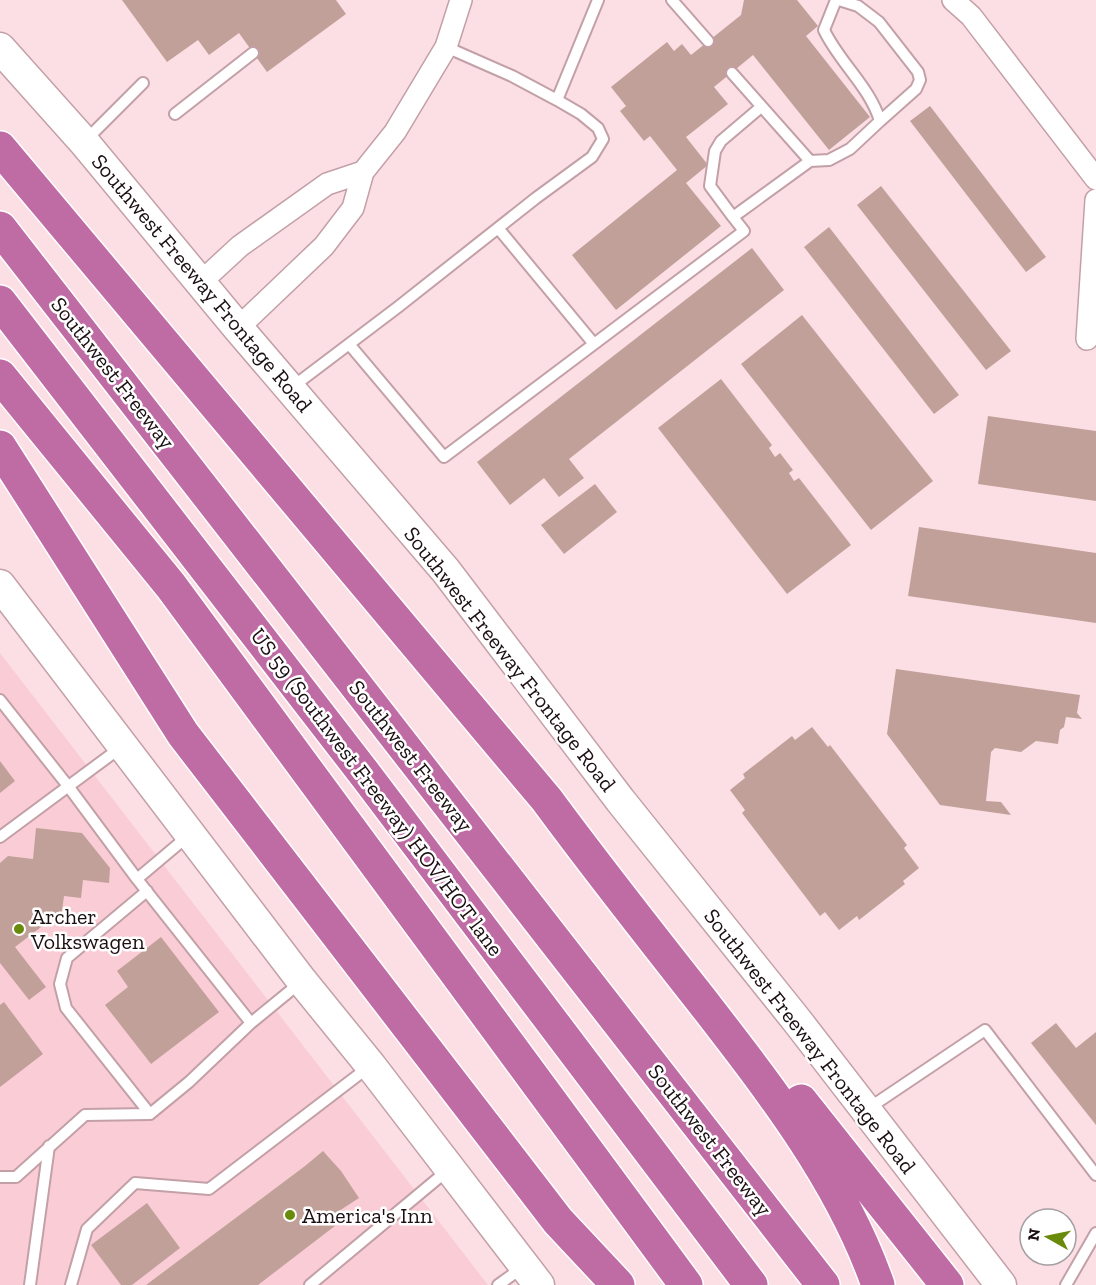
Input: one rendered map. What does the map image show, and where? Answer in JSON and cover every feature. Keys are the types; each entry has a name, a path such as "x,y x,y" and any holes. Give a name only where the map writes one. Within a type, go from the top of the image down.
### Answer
{"highway":[{"path":"0,148 537,788 765,1082 823,1169 866,1251 878,1285"},
{"name":"Southwest Freeway","path":"0,228 823,1285"},
{"name":"US 59 (Southwest Freeway) HOV/HOT lane","path":"0,302 367,777 751,1285"},
{"path":"0,376 171,586 686,1285"},
{"path":"0,447 183,734 562,1226 598,1285"},
{"path":"537,788 601,852 947,1285"},
{"path":"562,1226 618,1285"}],"main road":[{"name":"Southwest Freeway Frontage Road","path":"0,48 84,142 238,328 446,571 620,800 798,1022 1001,1285"},
{"path":"0,585 302,981 371,1066 532,1276"}],"street":[{"path":"238,328 324,246 353,208 363,172 395,132 446,47 461,0"},
{"path":"953,0 971,16 1096,179"},
{"path":"201,282 240,246 327,184 363,172"},
{"path":"1087,339 1096,200"}],"lane":[{"path":"557,100 598,0"},
{"path":"672,0 708,41"},
{"path":"733,217 810,161 829,160 850,149 916,89 920,80 918,72 879,22 858,6 837,0 824,30 831,45 875,105 880,121"},
{"path":"290,388 592,157 603,140 598,128 581,114 512,76 446,47"},
{"path":"175,114 253,53"},
{"path":"732,73 810,161"},
{"path":"84,142 143,83"},
{"path":"349,344 444,457 744,231 710,186 716,151 721,141 761,107"},
{"path":"498,228 594,344"},
{"path":"0,700 251,1023"},
{"path":"0,837 123,746"},
{"path":"137,879 190,834"},
{"path":"147,891 67,958 60,984 66,1008 150,1114"},
{"path":"0,1177 16,1177 85,1115 150,1114 189,1082 251,1023 302,981"},
{"path":"866,1110 985,1030 1096,1175"},
{"path":"71,1285 87,1229 135,1183 209,1189 371,1066"},
{"path":"30,1285 50,1146"},
{"path":"310,1285 450,1168"},
{"path":"1066,1285 1096,1233"},
{"path":"498,1285 532,1276"}],"shaded area":[{"path":"0,653 488,1285 0,1285"}],"building":[{"path":"122,0 336,0 346,14 267,72 239,33 209,55 198,40 167,62"},
{"path":"744,0 797,0 818,26 806,36 870,117 829,150 753,55 714,87 728,104 686,137 708,165 686,183 721,226 616,310 572,255 677,170 650,136 644,141 620,111 626,106 611,87 667,42 674,51 682,44 691,55 741,15"},
{"path":"930,106 1046,257 1026,272 910,121"},
{"path":"881,186 1011,351 986,370 857,205"},
{"path":"829,227 959,395 934,414 804,247"},
{"path":"752,248 784,290 569,459 584,478 559,497 544,478 510,505 477,462"},
{"path":"802,315 933,481 871,530 741,364"},
{"path":"721,379 772,445 769,448 775,457 780,453 793,470 789,473 794,481 799,478 851,545 787,594 658,428"},
{"path":"988,416 1096,431 1096,501 978,484"},
{"path":"595,484 617,512 564,554 541,525"},
{"path":"919,527 1096,553 1096,623 908,596"},
{"path":"896,669 1080,695 1077,713 1082,719 1066,717 1064,727 1060,730 1058,744 1036,741 1021,752 995,748 991,752 986,801 1001,802 1011,815 940,805 887,734"},
{"path":"812,727 828,747 830,745 907,845 904,848 919,868 903,881 905,884 859,920 857,916 839,930 825,912 820,916 742,813 745,810 730,790 745,778 743,774 792,736 795,740"},
{"path":"0,761 15,781 0,793"},
{"name":"Archer Volkswagen","path":"36,828 82,833 110,868 109,883 83,880 81,898 64,896 62,911 15,947 46,987 29,1000 0,963 0,863 8,856 33,859"},
{"path":"161,937 219,1012 151,1064 105,1005 128,987 117,971"},
{"path":"4,1002 43,1054 0,1087 0,1005"},
{"path":"1056,1023 1076,1048 1096,1032 1096,1125 1031,1043"},
{"name":"America's Inn","path":"323,1151 341,1171 359,1198 339,1211 344,1219 258,1285 146,1285 305,1166"},
{"path":"147,1203 180,1248 132,1285 121,1285 91,1245"}],"place":[{"name":"Archer Volkswagen","path":"19,929"},
{"name":"America's Inn","path":"290,1215"}]}
